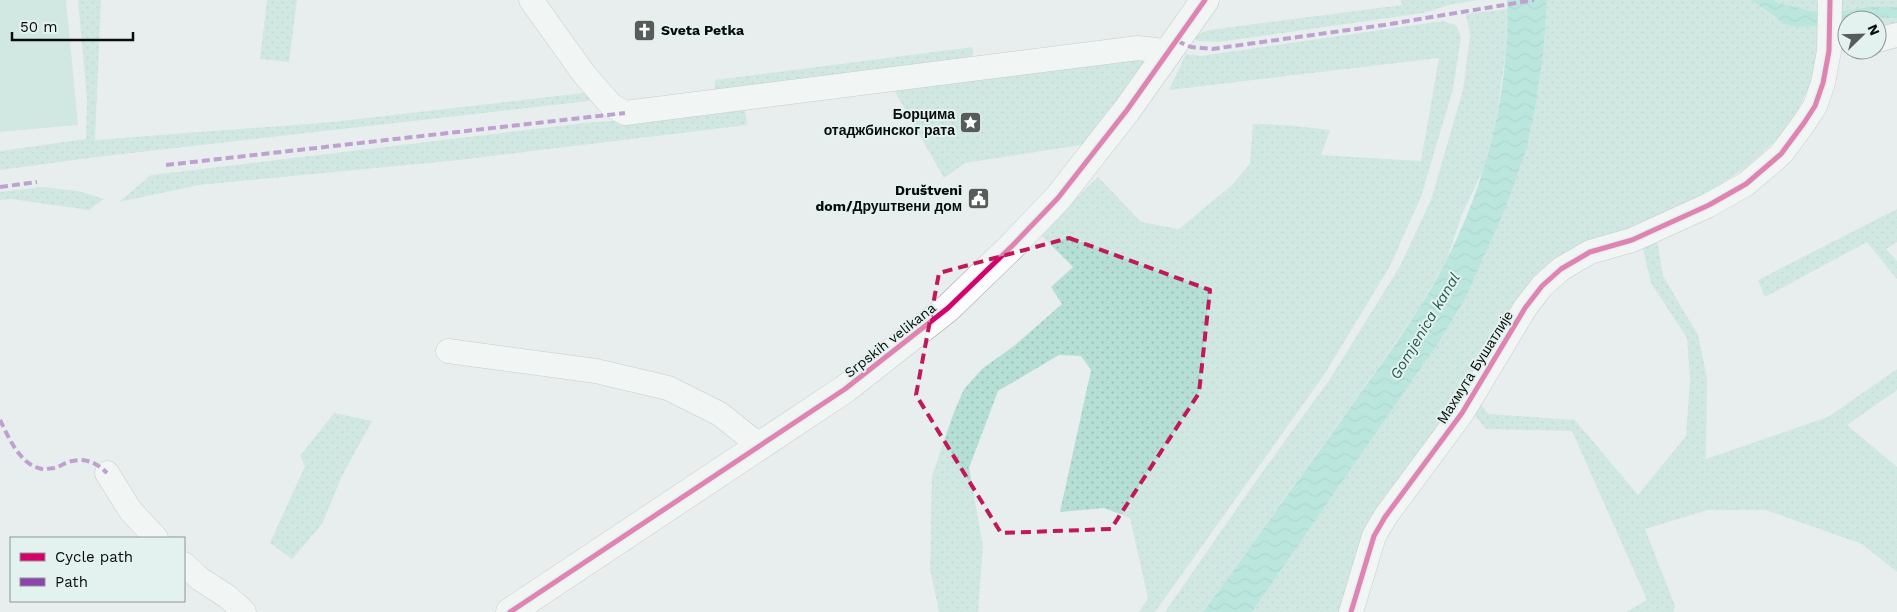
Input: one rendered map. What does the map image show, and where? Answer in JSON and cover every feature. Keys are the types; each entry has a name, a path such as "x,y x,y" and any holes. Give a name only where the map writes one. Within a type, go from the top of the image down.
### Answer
{"main road":[{"name":"Srpskih velikana","path":"510,612 845,389 948,308 1058,198 1168,54 1199,1"}],"street":[{"path":"531,0 584,74 611,105 625,112 1138,48 1156,50 1168,54"},
{"name":"Махмута Бушатлије","path":"1351,612 1374,536 1385,517 1462,413 1526,308 1542,286 1561,268 1590,252 1648,234 1709,205 1746,184 1781,154 1815,106 1823,83 1835,45 1830,0"},
{"path":"448,351 596,371 668,388 720,414 760,447"},
{"path":"107,473 130,510 155,537"},
{"path":"185,565 200,579 228,597 244,612"}],"highlighted area":[{"path":"1069,238 1210,290 1199,393 1111,529 1001,533 916,395 939,273"}],"shaded area":[{"path":"0,0 66,0 78,125 0,132"},
{"path":"78,0 101,0 95,140 333,122 592,92 597,100 97,157 0,170 0,151 86,139 87,99"},
{"path":"267,0 297,0 289,62 260,59"},
{"path":"1401,0 1479,0 1453,4 1423,13 1219,42 1198,41 1192,37 1209,30 1402,5"},
{"path":"1547,0 1751,0 1777,19 1770,0 1817,0 1820,36 1812,82 1788,129 1745,168 1718,186 1533,286 1343,612 1252,612 1439,342 1465,299 1539,83"},
{"path":"1830,0 1897,0 1897,31 1887,34 1887,10 1837,10 1837,34 1831,36"},
{"path":"1507,9 1506,51 1496,122 1484,168 1462,214 1447,259 1419,308 1380,365 1203,612 1165,612 1253,485 1330,379 1400,266 1431,200 1463,90 1470,36 1466,14"},
{"path":"1443,21 1456,25 1461,37 1453,89 1421,197 1390,266 1324,375 1155,612 1139,612 1148,598 1130,518 1104,508 1060,512 1091,370 1081,356 1059,355 998,391 969,468 983,546 978,612 939,612 930,569 932,476 954,412 964,389 983,368 1014,346 1062,304 1051,287 1073,267 1040,234 1098,177 1141,222 1179,229 1232,185 1250,164 1253,124 1330,130 1321,155 1421,161 1439,58 1169,90 1186,54 1201,56"},
{"path":"973,47 972,63 714,93 715,80"},
{"path":"1126,56 1144,59 1145,63 1088,144 965,163 944,178 894,90"},
{"path":"745,110 747,125 459,160 199,185 119,202 151,175 585,123"},
{"path":"42,187 78,191 104,199 89,210 11,199 0,200 0,192"},
{"path":"1897,209 1897,242 1886,249 1897,261 1897,279 1867,242 1765,297 1758,280"},
{"path":"1656,233 1663,276 1698,335 1707,378 1706,459 1828,417 1897,369 1897,390 1847,425 1897,467 1897,572 1862,544 1766,510 1708,510 1645,529 1675,606 1673,612 1626,612 1647,600 1572,431 1486,429 1472,412 1479,401 1488,414 1575,420 1638,495 1686,436 1690,379 1687,338 1651,283 1641,241"},
{"path":"334,413 372,421 342,476 322,524 292,559 270,543 305,466 300,456"}],"water":[{"name":"Gomjenica kanal","path":"1507,0 1547,0 1543,54 1536,103 1526,150 1505,209 1465,299 1439,342 1252,612 1203,612 1398,340 1438,277 1449,255 1475,195 1494,131 1505,66"},
{"path":"1751,0 1773,0 1813,12 1837,11 1837,21 1815,26 1797,27 1785,24"},
{"path":"1871,7 1897,7 1897,18 1887,18 1887,10 1849,10"}],"marked path":[{"path":"1177,41 1191,47 1212,49 1384,25 1534,0"},
{"path":"166,165 625,113"},
{"path":"0,187 37,182"},
{"path":"0,420 16,450 27,462 34,466 42,469 56,468 68,462 84,460 94,463 107,473"}],"cycle path":[{"path":"510,612 845,389 948,308 1058,198 1127,110 1205,0"},
{"path":"1351,612 1374,536 1385,517 1462,413 1525,308 1542,286 1561,269 1590,252 1632,240 1709,205 1746,184 1781,154 1815,106 1823,83 1829,51 1830,0"}],"place":[{"name":"Sveta Petka","path":"645,30"},
{"name":"Борцима отаджбинског рата","path":"971,122"},
{"name":"Društveni dom/Друштвени дом","path":"978,198"}]}
